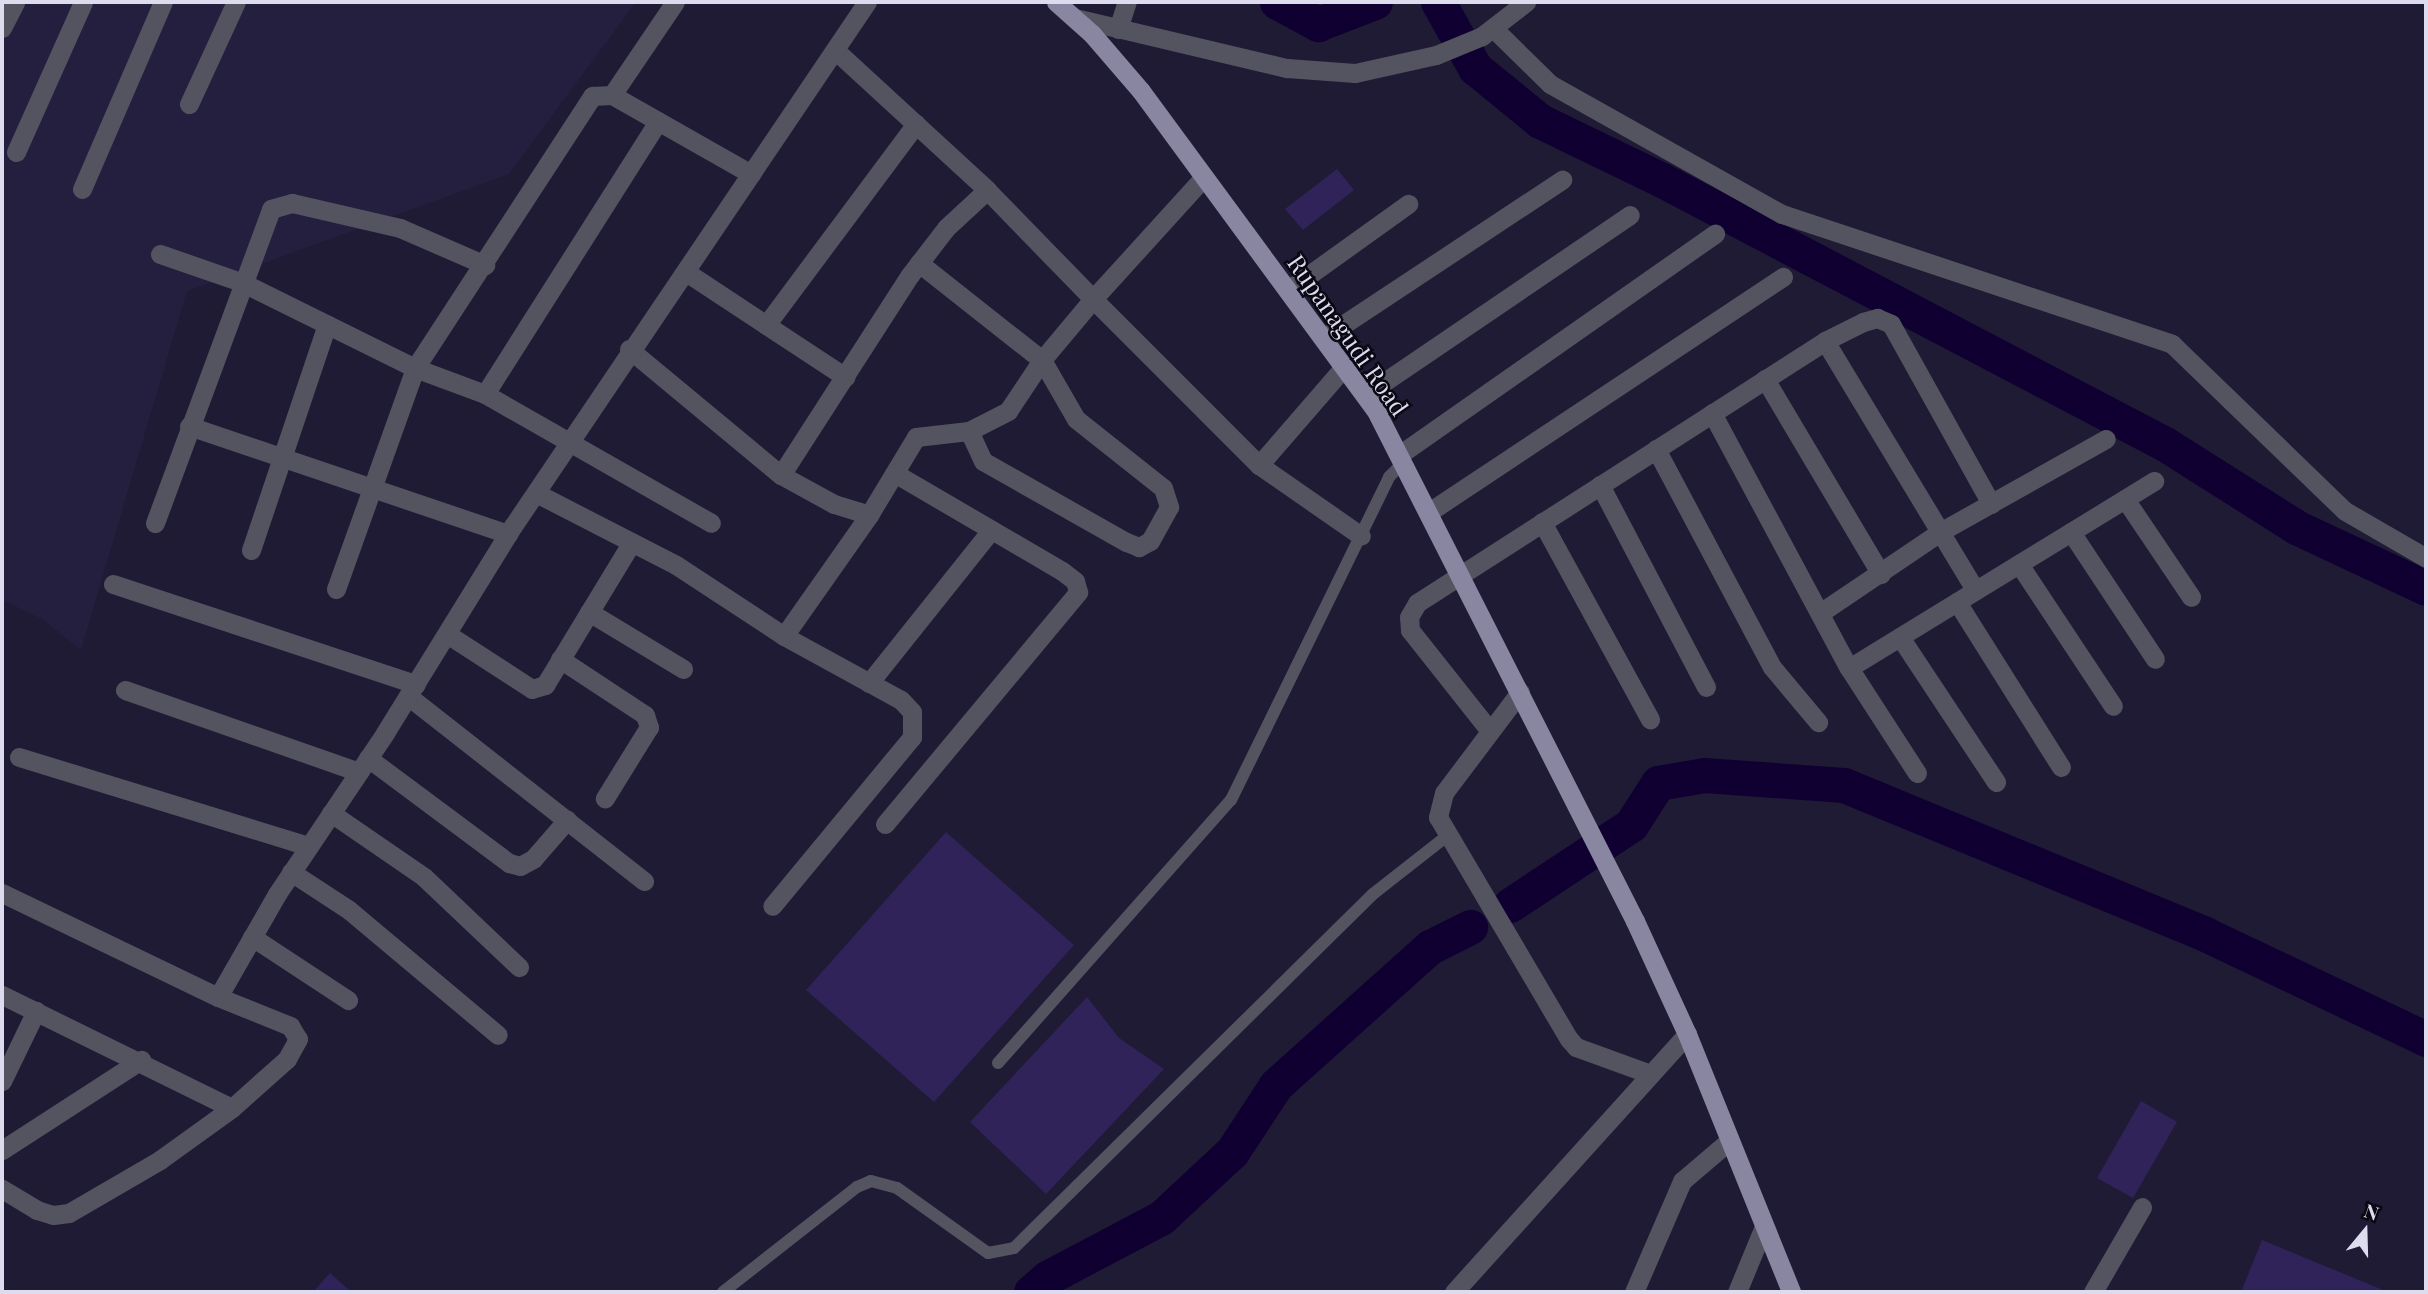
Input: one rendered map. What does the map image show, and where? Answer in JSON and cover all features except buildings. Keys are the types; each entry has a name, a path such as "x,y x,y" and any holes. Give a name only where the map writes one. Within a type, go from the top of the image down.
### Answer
{"main road":[{"name":"Rupanagudi Road","path":"1056,2 1141,91 1365,395 1461,573 1624,900 1687,1034 1763,1229 1791,1292"}],"street":[{"path":"2,28 15,2"},
{"path":"16,152 83,2"},
{"path":"82,189 163,2"},
{"path":"189,103 236,2"},
{"path":"612,95 675,2"},
{"path":"218,997 292,872 412,690 629,349 686,272 867,2"},
{"path":"1118,29 1127,2"},
{"path":"1074,18 1287,68 1355,73 1436,55 1488,32 1526,2"},
{"path":"1488,32 1550,84 1782,214 2172,344 2345,511 2426,558"},
{"path":"835,50 986,190 1259,465 1361,536"},
{"path":"336,589 369,489 415,368 485,265 586,103 598,93 612,95 751,174"},
{"path":"485,394 658,121"},
{"path":"766,325 916,124"},
{"path":"784,636 869,515 916,437 968,431 1009,411 1042,360 1093,299 1204,177"},
{"path":"1323,338 1562,180"},
{"path":"781,475 919,263 946,228 986,190"},
{"path":"155,523 241,282 271,209 292,203 400,228 485,265"},
{"path":"1288,290 1408,205"},
{"path":"1365,395 1630,215"},
{"path":"1401,459 1715,234"},
{"path":"160,254 241,282 415,368 485,394 571,439 710,523"},
{"path":"919,263 1042,360 1076,419 1169,497 1170,507 1150,541 1139,547 983,461 968,431"},
{"path":"686,272 845,377"},
{"path":"1429,512 1783,277"},
{"path":"1490,731 1410,630 1409,617 1417,603 1825,341 1877,318 1891,324 1991,504"},
{"path":"251,550 327,324"},
{"path":"1825,341 1975,590"},
{"path":"629,349 781,475 834,504 869,515"},
{"path":"1259,465 1344,367"},
{"path":"1765,379 1881,574"},
{"path":"1712,413 1849,668 1917,774"},
{"path":"189,426 281,460 509,534"},
{"path":"1820,613 1940,532 2106,439"},
{"path":"1656,449 1772,667 1818,722"},
{"path":"885,824 1077,592 1075,581 894,473"},
{"path":"1849,668 2154,481"},
{"path":"1600,485 1706,687"},
{"path":"536,493 676,565 784,636 901,701 912,712 912,737 772,906"},
{"path":"2125,499 2191,597"},
{"path":"1542,522 1650,719"},
{"path":"869,683 991,530"},
{"path":"2071,532 2155,659"},
{"path":"447,634 532,689 545,685 632,542"},
{"path":"2019,564 2113,706"},
{"path":"113,584 412,690 566,820 644,881"},
{"path":"1957,602 2061,767"},
{"path":"589,612 683,669"},
{"path":"1900,637 1996,782"},
{"path":"560,659 645,715 649,727 605,798"},
{"path":"125,690 363,765 509,863 520,866 533,859 566,820"},
{"path":"1520,692 1438,804 1438,817 1569,1039 1576,1047 1650,1074"},
{"path":"19,757 309,846"},
{"path":"331,813 424,877 519,967"},
{"path":"292,872 349,909 498,1035"},
{"path":"2,893 297,1033 295,1049 287,1059 232,1108 160,1160 69,1213 53,1215 37,1210 2,1189"},
{"path":"252,937 348,1000"},
{"path":"2,995 141,1060 232,1108"},
{"path":"2,1081 36,1011"},
{"path":"1454,1292 1687,1034"},
{"path":"2,1150 141,1060"},
{"path":"1634,1292 1682,1181 1729,1141"},
{"path":"2093,1292 2142,1207"},
{"path":"1737,1292 1763,1229"}],"lane":[{"path":"998,1063 1230,800 1401,459"},
{"path":"723,1292 857,1187 871,1181 897,1188 988,1253 1014,1248 1374,894 1447,836"}],"shaded area":[{"path":"2,2 636,2 509,174 187,291 81,650 42,619 2,600"}],"waterway":[{"path":"1277,2 1318,24 1375,2"},
{"path":"1438,2 1475,68 1540,121 1662,180 2165,444 2298,528 2426,588"},
{"path":"1510,905 1631,825 1658,783 1704,775 1844,785 2205,934 2426,1039"},
{"path":"1031,1292 1047,1278 1162,1217 1232,1152 1276,1085 1430,947 1470,927"}]}
